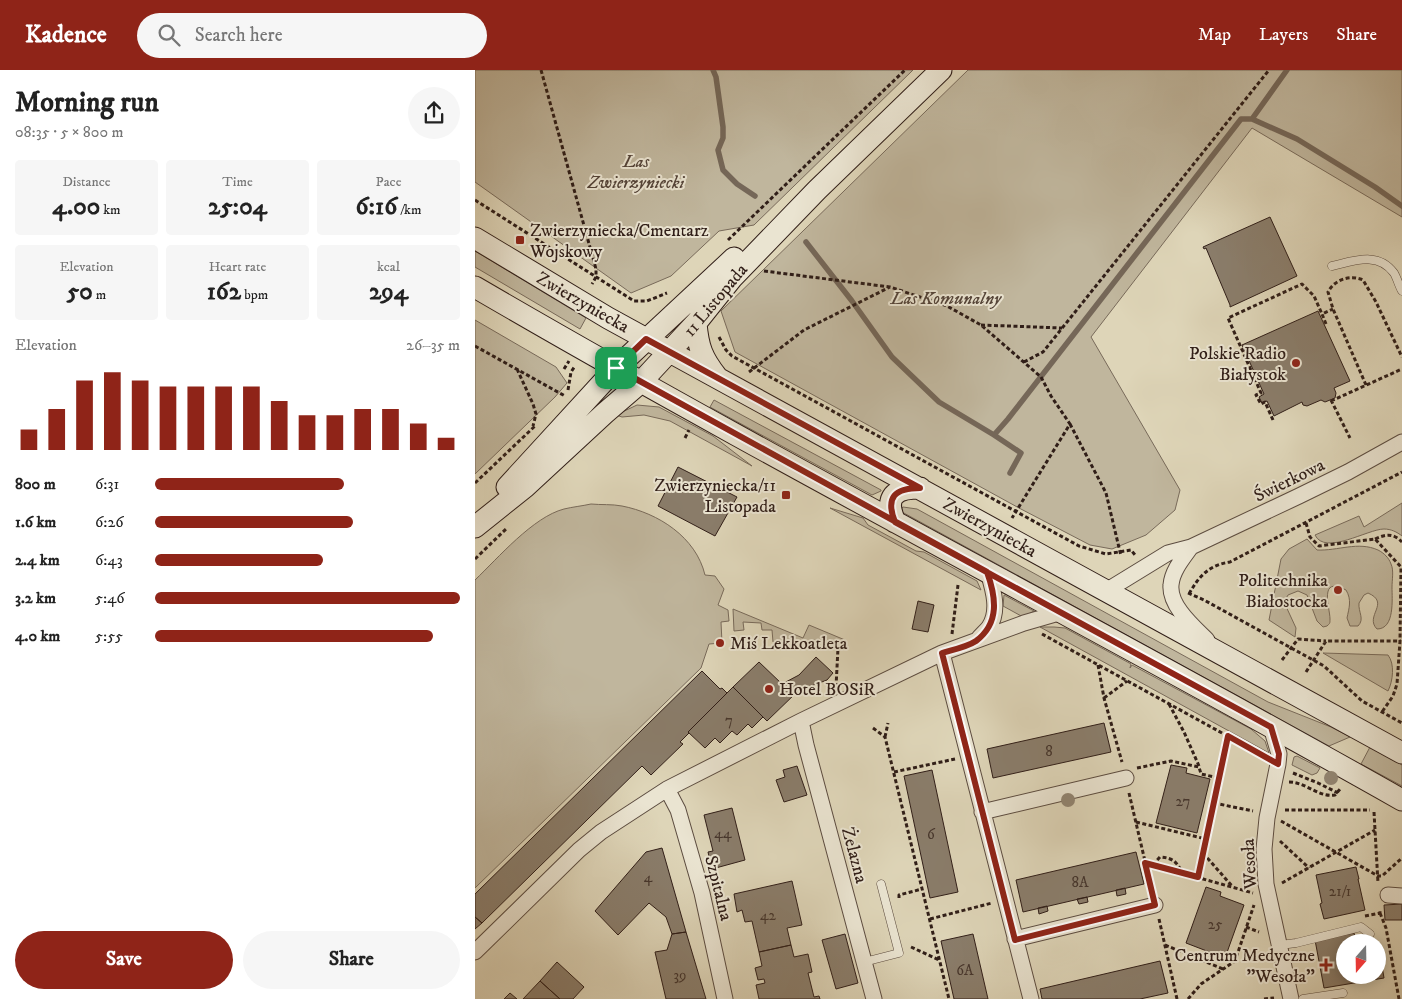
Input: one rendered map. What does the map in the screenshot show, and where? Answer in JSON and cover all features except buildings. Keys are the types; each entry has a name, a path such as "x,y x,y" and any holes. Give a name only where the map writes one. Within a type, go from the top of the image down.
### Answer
{"main road":[{"name":"11 Listopada","path":"475,527 525,487 641,382 670,352 695,313 732,278 817,190 941,70"},
{"name":"Zwierzyniecka","path":"475,238 646,339 1402,753"},
{"path":"475,287 641,382 1402,800"},
{"name":"11 Listopada","path":"475,523 616,368 646,339 695,313"},
{"path":"695,313 698,343 705,363 719,379"},
{"path":"895,522 891,511 891,501 896,493 906,488 920,488"}],"street":[{"name":"Świerkowa","path":"1106,591 1168,553 1191,547 1348,472 1402,442"},
{"path":"1191,547 1176,570 1171,585 1172,596 1182,614 1224,656"},
{"path":"975,642 989,626 994,615 993,589 987,572"},
{"path":"475,952 579,850 601,832 667,789 801,721 942,653 1024,623 1062,612"},
{"path":"942,653 1031,999"},
{"name":"Żelazna","path":"801,721 805,745 874,999"},
{"name":"Wesoła","path":"1271,727 1279,754 1267,818 1264,849 1266,884 1291,999"},
{"path":"982,812 1125,774"},
{"name":"Szpitalna","path":"667,789 679,810 702,893 725,999"},
{"path":"1015,940 1155,905"}],"lane":[{"path":"1332,266 1365,258 1376,260 1394,274 1402,291"},
{"path":"865,962 899,953 881,884"},
{"path":"1279,945 1296,943 1361,927 1370,934"},
{"path":"1303,999 1343,993"}],"path":[{"path":"541,70 596,269 596,277 592,284"},
{"path":"722,245 905,70"},
{"path":"1024,362 1043,352 1269,70"},
{"path":"475,200 634,302 647,300 675,289 695,313 712,326 726,350 732,356 1079,546 1106,554 1121,550 1131,550 1134,553"},
{"path":"765,263 760,271 890,287 947,306 981,325 1041,377 1070,424 1106,493 1121,556"},
{"path":"1366,384 1333,309 1328,292 1331,285 1351,277 1363,280 1376,302 1402,357"},
{"path":"1273,420 1265,402 1261,404 1256,395 1261,393 1228,318 1302,284 1314,296 1326,324"},
{"path":"749,372 804,330 890,287"},
{"path":"1322,314 1333,309"},
{"path":"981,325 1063,328"},
{"path":"475,346 565,396 569,388 571,372"},
{"path":"475,484 533,427 536,414 517,369"},
{"path":"1350,438 1331,400 1402,369"},
{"path":"1011,519 1070,424"},
{"path":"1402,472 1231,562 1219,564 1211,568 1199,577 1189,594 1204,600 1324,666 1362,702 1402,723"},
{"path":"1306,523 1311,537 1319,546 1375,540 1385,535 1392,535 1402,542"},
{"path":"1375,540 1401,566 1401,641 1397,684 1393,696 1382,712"},
{"path":"951,638 958,585"},
{"path":"1024,623 1278,764"},
{"path":"1282,660 1297,639 1401,641"},
{"path":"1306,672 1326,641"},
{"path":"835,692 838,648"},
{"path":"1098,665 1104,698 1125,774 1177,999"},
{"path":"1104,698 1127,681"},
{"path":"811,686 817,701"},
{"path":"1168,702 1184,732 1201,774 1219,778"},
{"path":"888,722 885,736 949,999"},
{"path":"873,728 885,736"},
{"path":"1198,877 1228,736"},
{"path":"894,772 968,756"},
{"path":"1125,774 1171,761 1199,767"},
{"path":"1293,773 1338,793 1335,795 1325,795 1296,782"},
{"path":"1214,803 1253,811"},
{"path":"1280,810 1372,811 1375,830 1377,876 1387,895 1380,913 1386,928 1399,999"},
{"path":"1278,819 1377,876 1382,876 1402,858"},
{"path":"1136,822 1206,839"},
{"path":"1278,885 1375,830"},
{"path":"1276,837 1309,868"},
{"path":"1203,853 1232,887"},
{"path":"1153,865 1160,857 1171,858 1179,865 1182,873"},
{"path":"1145,863 1253,893"},
{"path":"887,905 900,901 899,895 922,889"},
{"path":"930,919 1005,900"},
{"path":"1188,999 1201,984 1235,962 1254,904"},
{"path":"1361,917 1380,913"},
{"path":"1246,927 1260,932"},
{"path":"896,940 940,960"},
{"path":"1165,945 1223,969"},
{"path":"1264,999 1275,998"}],"green space":[{"name":"Las Zwierzyniecki","path":"475,70 913,70 754,225 719,231 671,276 631,293 475,182"},
{"name":"Las Komunalny","path":"968,70 1402,70 1402,217 1252,128 1091,337 1180,490 1175,510 1146,535 1112,549 1090,545 1019,508 735,352 721,311"},
{"path":"475,251 586,318 580,329 475,267"},
{"path":"475,320 556,367 567,383 555,397 475,474"},
{"path":"714,400 881,491 872,495 710,407"},
{"path":"637,405 659,407 713,436 752,466 670,421 644,415 622,417 616,415"},
{"path":"1402,503 1402,536 1394,531 1384,529 1347,540 1328,543 1320,541 1315,535 1359,516 1364,527"},
{"path":"591,504 618,505 636,509 649,514 674,529 693,549 705,575 715,576 724,589 718,605 728,610 729,621 721,622 722,643 709,644 701,668 475,888 475,580 516,539 540,520 564,509"},
{"path":"903,507 917,509 1268,702 1331,727 1350,737 1329,746 902,512"},
{"path":"830,508 863,518 868,525 916,551 924,552 977,581 981,590"},
{"path":"1307,539 1317,550 1363,546 1378,550 1386,556 1393,572 1392,606 1390,619 1383,628 1377,629 1374,624 1373,619 1378,605 1374,597 1368,593 1364,595 1359,603 1360,623 1358,626 1350,626 1347,618 1349,597 1346,590 1337,586 1332,587 1327,595 1330,622 1327,626 1323,627 1317,621 1307,595 1298,591 1288,595 1284,602 1296,628 1295,637 1269,620 1281,559 1289,549"},
{"path":"1004,595 1034,611 1023,617 1003,606"},
{"path":"733,609 803,638 809,625 845,640 843,643 820,640 773,642 772,630 762,630 761,623 743,622 744,630 734,631"},
{"path":"1040,627 1065,628 1131,664 1130,668 1132,665 1251,729 1265,741 1269,753"},
{"path":"1323,653 1388,655 1392,663 1393,673 1388,691"},
{"path":"1370,747 1402,765 1402,786 1361,764"},
{"path":"1297,756 1320,768 1317,773 1312,775 1292,765 1294,757"}],"waterway":[{"path":"713,70 716,77 723,127 723,138 718,150 723,170 737,184 755,196"},
{"path":"806,242 852,301 892,357 939,402 994,435 1241,119 1252,119 1287,70"},
{"path":"1252,119 1297,139 1402,206"},
{"path":"994,435 1021,453 1010,473"}],"place":[{"name":"Zwierzyniecka/Cmentarz Wojskowy","path":"520,240"},
{"name":"Polskie Radio Białystok","path":"1296,363"},
{"name":"Zwierzyniecka/11 Listopada","path":"786,495"},
{"name":"Politechnika Białostocka","path":"1338,590"},
{"name":"Miś Lekkoatleta","path":"720,643"},
{"name":"Hotel BOSiR","path":"769,689"},
{"name":"Centrum Medyczne \"Wesoła\"","path":"1326,965"}],"route":[{"path":"616,368 646,339 920,488 906,488 896,493 891,501 891,511 895,522 1062,612 1271,727 1279,754 1278,764 1228,736 1198,877 1145,863 1155,905 1015,940 942,653 975,642 989,626 994,615 995,606 993,589 987,572 895,522 699,413 616,368"}]}
